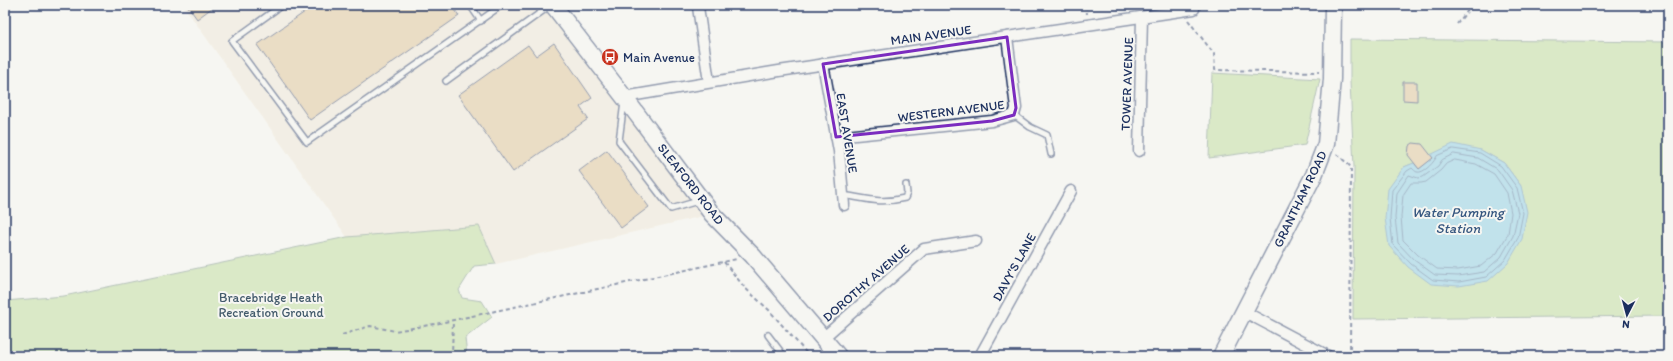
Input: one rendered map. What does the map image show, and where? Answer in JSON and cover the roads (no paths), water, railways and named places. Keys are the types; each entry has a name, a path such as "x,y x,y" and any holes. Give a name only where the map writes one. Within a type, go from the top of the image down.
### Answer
{"main road":[{"name":"SLEAFORD ROAD","path":"552,5 624,97 712,214 753,256 838,356"},
{"name":"GRANTHAM ROAD","path":"1220,356 1314,175 1326,144 1332,73 1333,5"}],"street":[{"path":"698,7 709,82"},
{"name":"MAIN AVENUE","path":"624,97 823,64 1194,9"},
{"name":"TOWER AVENUE","path":"1139,151 1142,17"},
{"name":"WESTERN AVENUE","path":"836,137 992,121 1014,115 1016,108 1007,37"},
{"name":"EAST AVENUE","path":"823,64 836,137 843,200"},
{"name":"DAVY'S LANE","path":"980,356 1071,191"},
{"name":"DOROTHY AVENUE","path":"823,338 924,250 976,241"},
{"path":"1243,311 1328,356"}],"lane":[{"path":"282,5 232,41 307,142 502,5"},
{"path":"470,5 481,21"},
{"path":"446,81 552,5"},
{"path":"624,97 619,141 671,209 701,200"},
{"path":"1014,115 1030,127 1047,135 1051,154"},
{"path":"843,200 878,202 897,200 905,198 908,193 906,185"},
{"path":"768,335 784,356"}],"water":[{"name":"Water Pumping Station","path":"1453,144 1481,150 1504,163 1521,186 1527,212 1522,239 1508,263 1488,281 1459,286 1431,284 1408,267 1389,246 1385,218 1388,189 1404,167 1414,163 1419,169 1432,158 1430,155"}],"place":[{"name":"Main Avenue","path":"610,57"}],"park label":[{"name":"Bracebridge Heath Recreation Ground","path":"271,304"}]}
